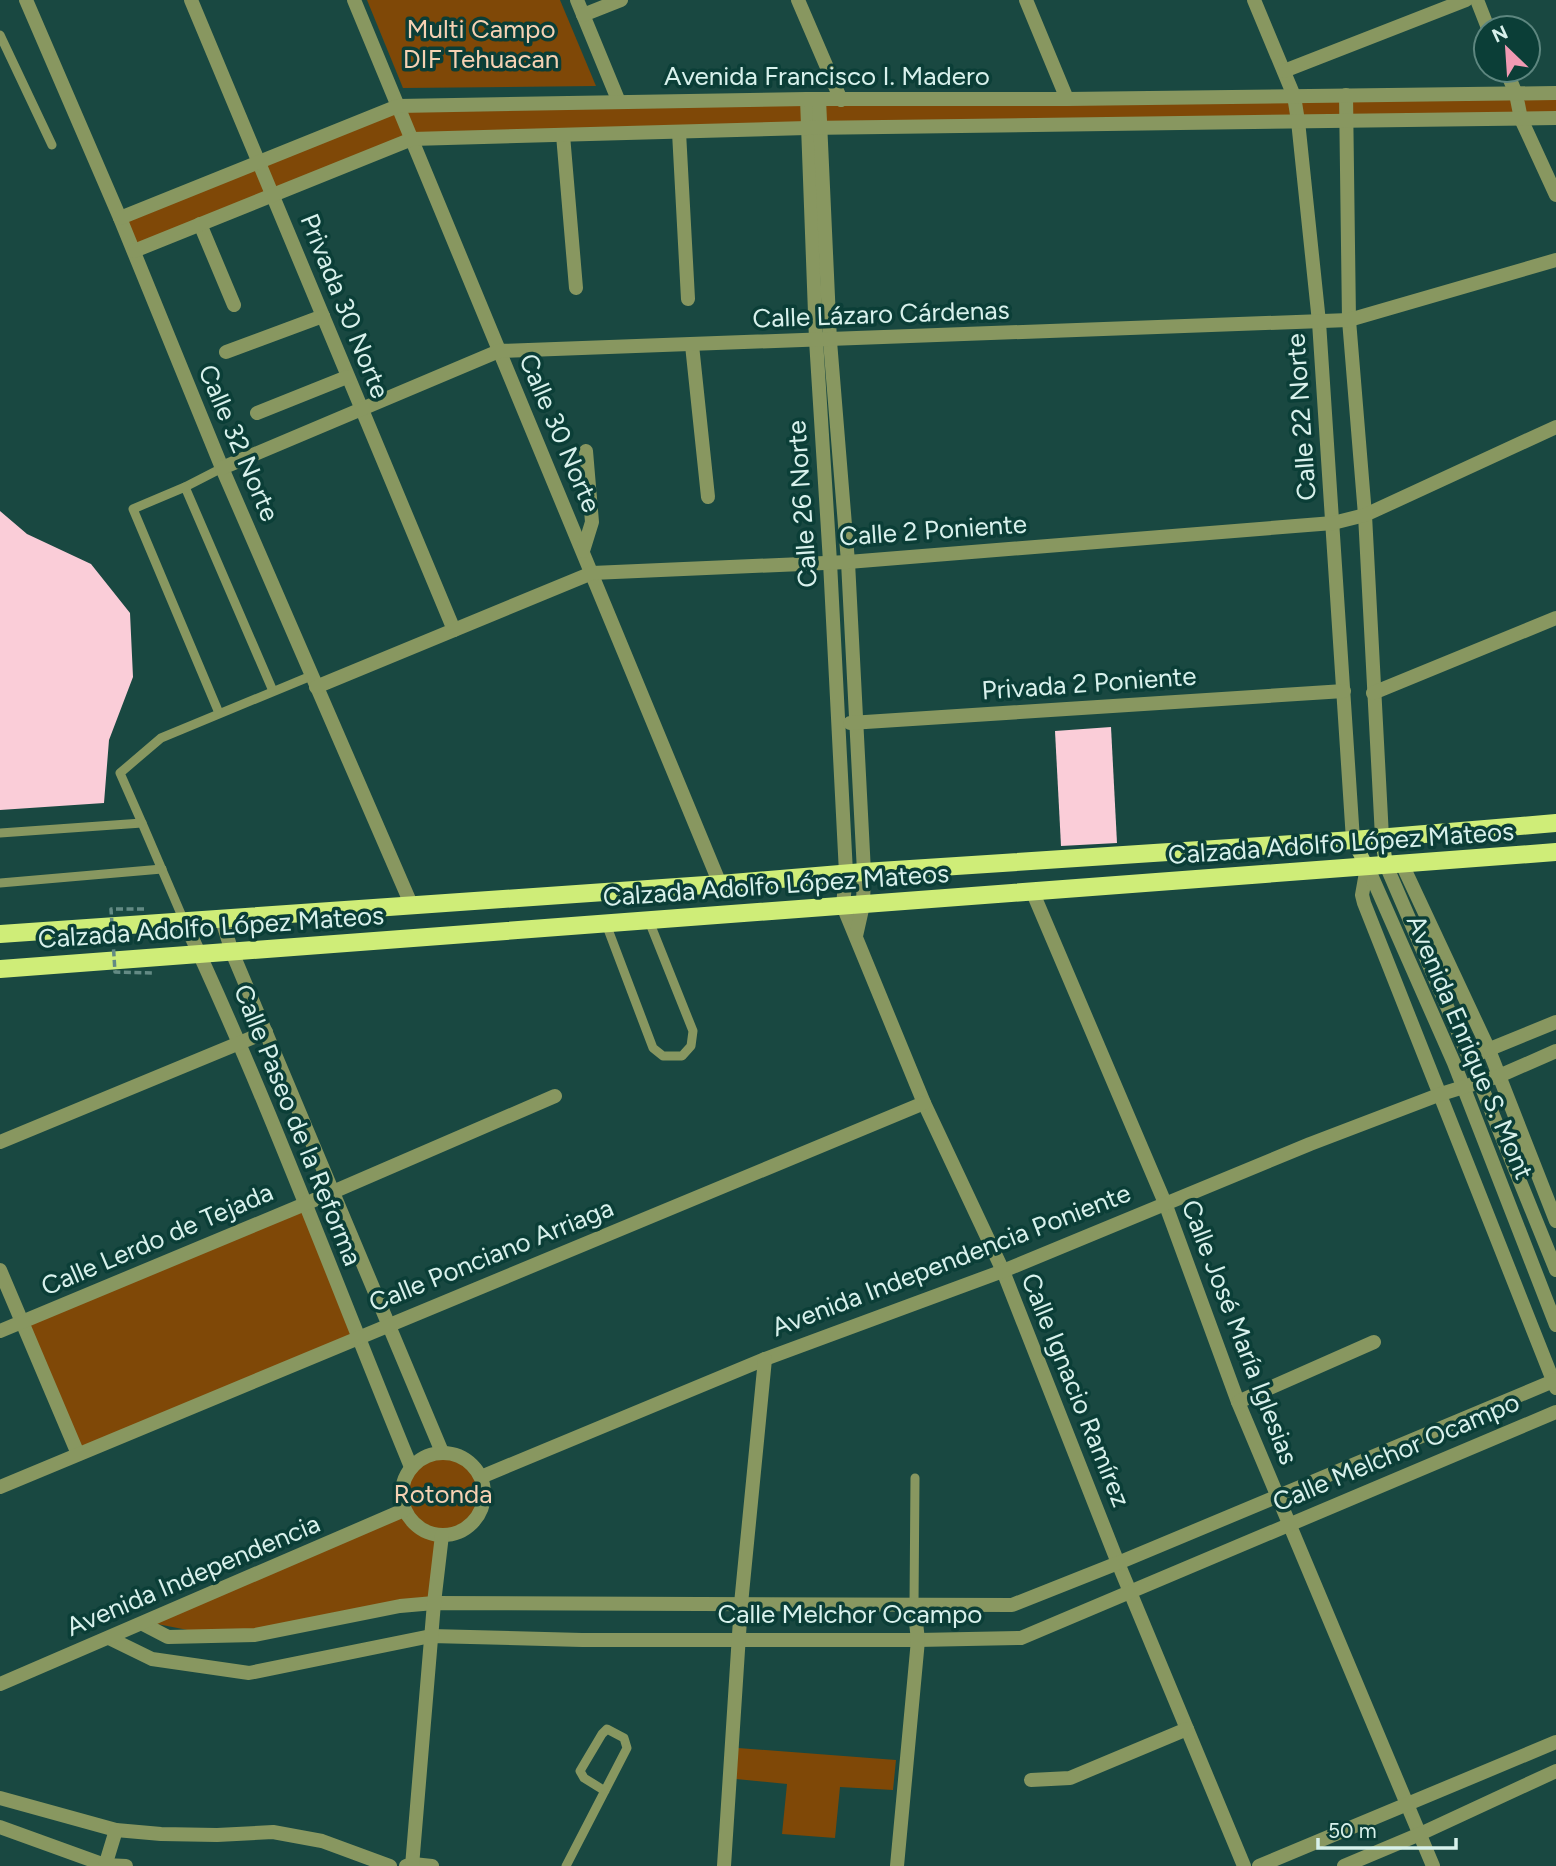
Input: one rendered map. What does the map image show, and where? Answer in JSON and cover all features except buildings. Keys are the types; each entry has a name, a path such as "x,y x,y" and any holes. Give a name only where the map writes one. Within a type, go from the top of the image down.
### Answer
{"main road":[{"name":"Calzada Adolfo López Mateos","path":"0,934 846,873 1353,840 1556,823"},
{"path":"1382,837 1394,865"},
{"path":"1353,840 1367,867"},
{"name":"Calzada Adolfo López Mateos","path":"0,969 1556,852"}],"street":[{"name":"Calle 32 Norte","path":"26,0 134,251 313,682 411,904"},
{"name":"Privada 30 Norte","path":"191,0 454,630"},
{"name":"Calle 30 Norte","path":"354,0 720,884"},
{"path":"577,0 619,102"},
{"path":"583,15 621,0"},
{"path":"798,0 841,100"},
{"path":"1026,0 1067,99"},
{"name":"Calle 22 Norte","path":"1254,0 1294,96 1298,121 1319,322 1353,840"},
{"path":"1284,71 1466,0"},
{"path":"1512,84 1521,119 1556,195"},
{"name":"Avenida Francisco I. Madero","path":"120,218 398,106 813,99 1556,93"},
{"path":"1346,95 1349,320 1365,515 1382,837"},
{"name":"Calle 26 Norte","path":"813,99 830,562 846,873 843,906"},
{"name":"Avenida Francisco I. Madero","path":"134,251 412,139 813,128 1556,118"},
{"path":"680,132 688,299"},
{"path":"563,135 576,288"},
{"path":"200,224 234,305"},
{"name":"Calle Lázaro Cárdenas","path":"222,468 499,351 1349,320 1556,260"},
{"path":"226,352 323,316"},
{"name":"Calle 26 Norte","path":"823,340 848,562 864,872 863,905"},
{"path":"692,345 708,497"},
{"path":"257,413 347,377"},
{"name":"Calle 2 Poniente","path":"313,682 454,630 592,573 848,562 1333,523 1365,515 1556,427"},
{"path":"583,551 592,522 586,451"},
{"path":"1373,693 1556,618"},
{"name":"Privada 2 Poniente","path":"838,724 1344,691"},
{"path":"1394,865 1489,1050 1556,1221"},
{"name":"Avenida Enrique S. Mont","path":"1394,865 1556,1270"},
{"path":"1367,867 1362,895 1364,902 1555,1383"},
{"name":"Avenida Enrique S. Mont","path":"1367,867 1454,1063 1556,1325"},
{"name":"Calle José María Iglesias","path":"1032,893 1165,1203 1238,1402 1433,1866"},
{"path":"856,936 863,905"},
{"name":"Calle Ignacio Ramírez","path":"843,906 924,1102 1003,1271 1118,1563 1244,1866"},
{"name":"Calle Paseo de la Reforma","path":"221,918 265,1032 442,1452"},
{"name":"Calle Paseo de la Reforma","path":"184,920 238,1042 411,1467"},
{"path":"1441,1094 1454,1063 1556,1022"},
{"path":"0,1142 265,1032"},
{"name":"Avenida Independencia Poniente","path":"481,1477 765,1359 1003,1271 1165,1203 1441,1094 1499,1076 1556,1051"},
{"name":"Calle Lerdo de Tejada","path":"0,1331 555,1096"},
{"name":"Calle Ponciano Arriaga","path":"0,1487 924,1102"},
{"path":"0,1270 78,1454"},
{"path":"1238,1402 1374,1342"},
{"path":"724,1866 738,1640 765,1359"},
{"name":"Calle Melchor Ocampo","path":"142,1623 168,1637 255,1635 400,1606 434,1602 1012,1605 1555,1383"},
{"name":"Calle Melchor Ocampo","path":"109,1638 152,1659 249,1673 431,1636 582,1640 918,1640 1021,1637 1556,1412"},
{"path":"442,1452 465,1459 481,1477 485,1497 478,1517 462,1531 442,1535 419,1528 404,1510 402,1488 411,1467 425,1457 442,1452"},
{"name":"Avenida Independencia","path":"0,1684 404,1510"},
{"path":"432,1866 410,1865 442,1535"},
{"path":"897,1866 918,1640 914,1605"},
{"path":"1031,1780 1070,1778 1187,1729"},
{"path":"1259,1866 1556,1742"},
{"path":"1344,1866 1555,1773 1539,1749"},
{"path":"0,1798 116,1830 217,1835 273,1832 322,1841 390,1866"},
{"path":"0,1827 105,1865 126,1866"},
{"path":"105,1865 116,1830"}],"lane":[{"path":"0,35 52,145"},
{"path":"219,713 132,509 222,468"},
{"path":"185,487 273,691"},
{"path":"184,920 121,773 161,738 273,691 313,682"},
{"path":"0,833 142,823"},
{"path":"0,883 162,869"},
{"path":"606,924 653,1048 663,1056 682,1056 691,1046 693,1031 649,920"},
{"path":"914,1605 915,1478"},
{"path":"566,1866 627,1748 624,1738 607,1729 580,1771 584,1778 604,1791"}],"path":[{"path":"144,909 111,909 116,972 155,974"}],"green space":[{"name":"Multi Campo DIF Tehuacan","path":"367,0 560,0 596,86 403,88"},
{"path":"1556,93 1556,118 412,139 134,251 120,218 398,106"},
{"path":"305,1204 357,1337 78,1454 22,1322"},
{"name":"Rotonda","path":"441,1455 465,1462 475,1477 481,1497 477,1511 471,1519 460,1528 448,1532 425,1527 415,1520 408,1510 405,1498 408,1478 415,1468"},
{"path":"403,1512 421,1532 439,1539 433,1602 251,1632 203,1633 152,1623"},
{"path":"738,1748 896,1760 893,1790 840,1787 835,1838 782,1834 787,1784 736,1779"}]}
